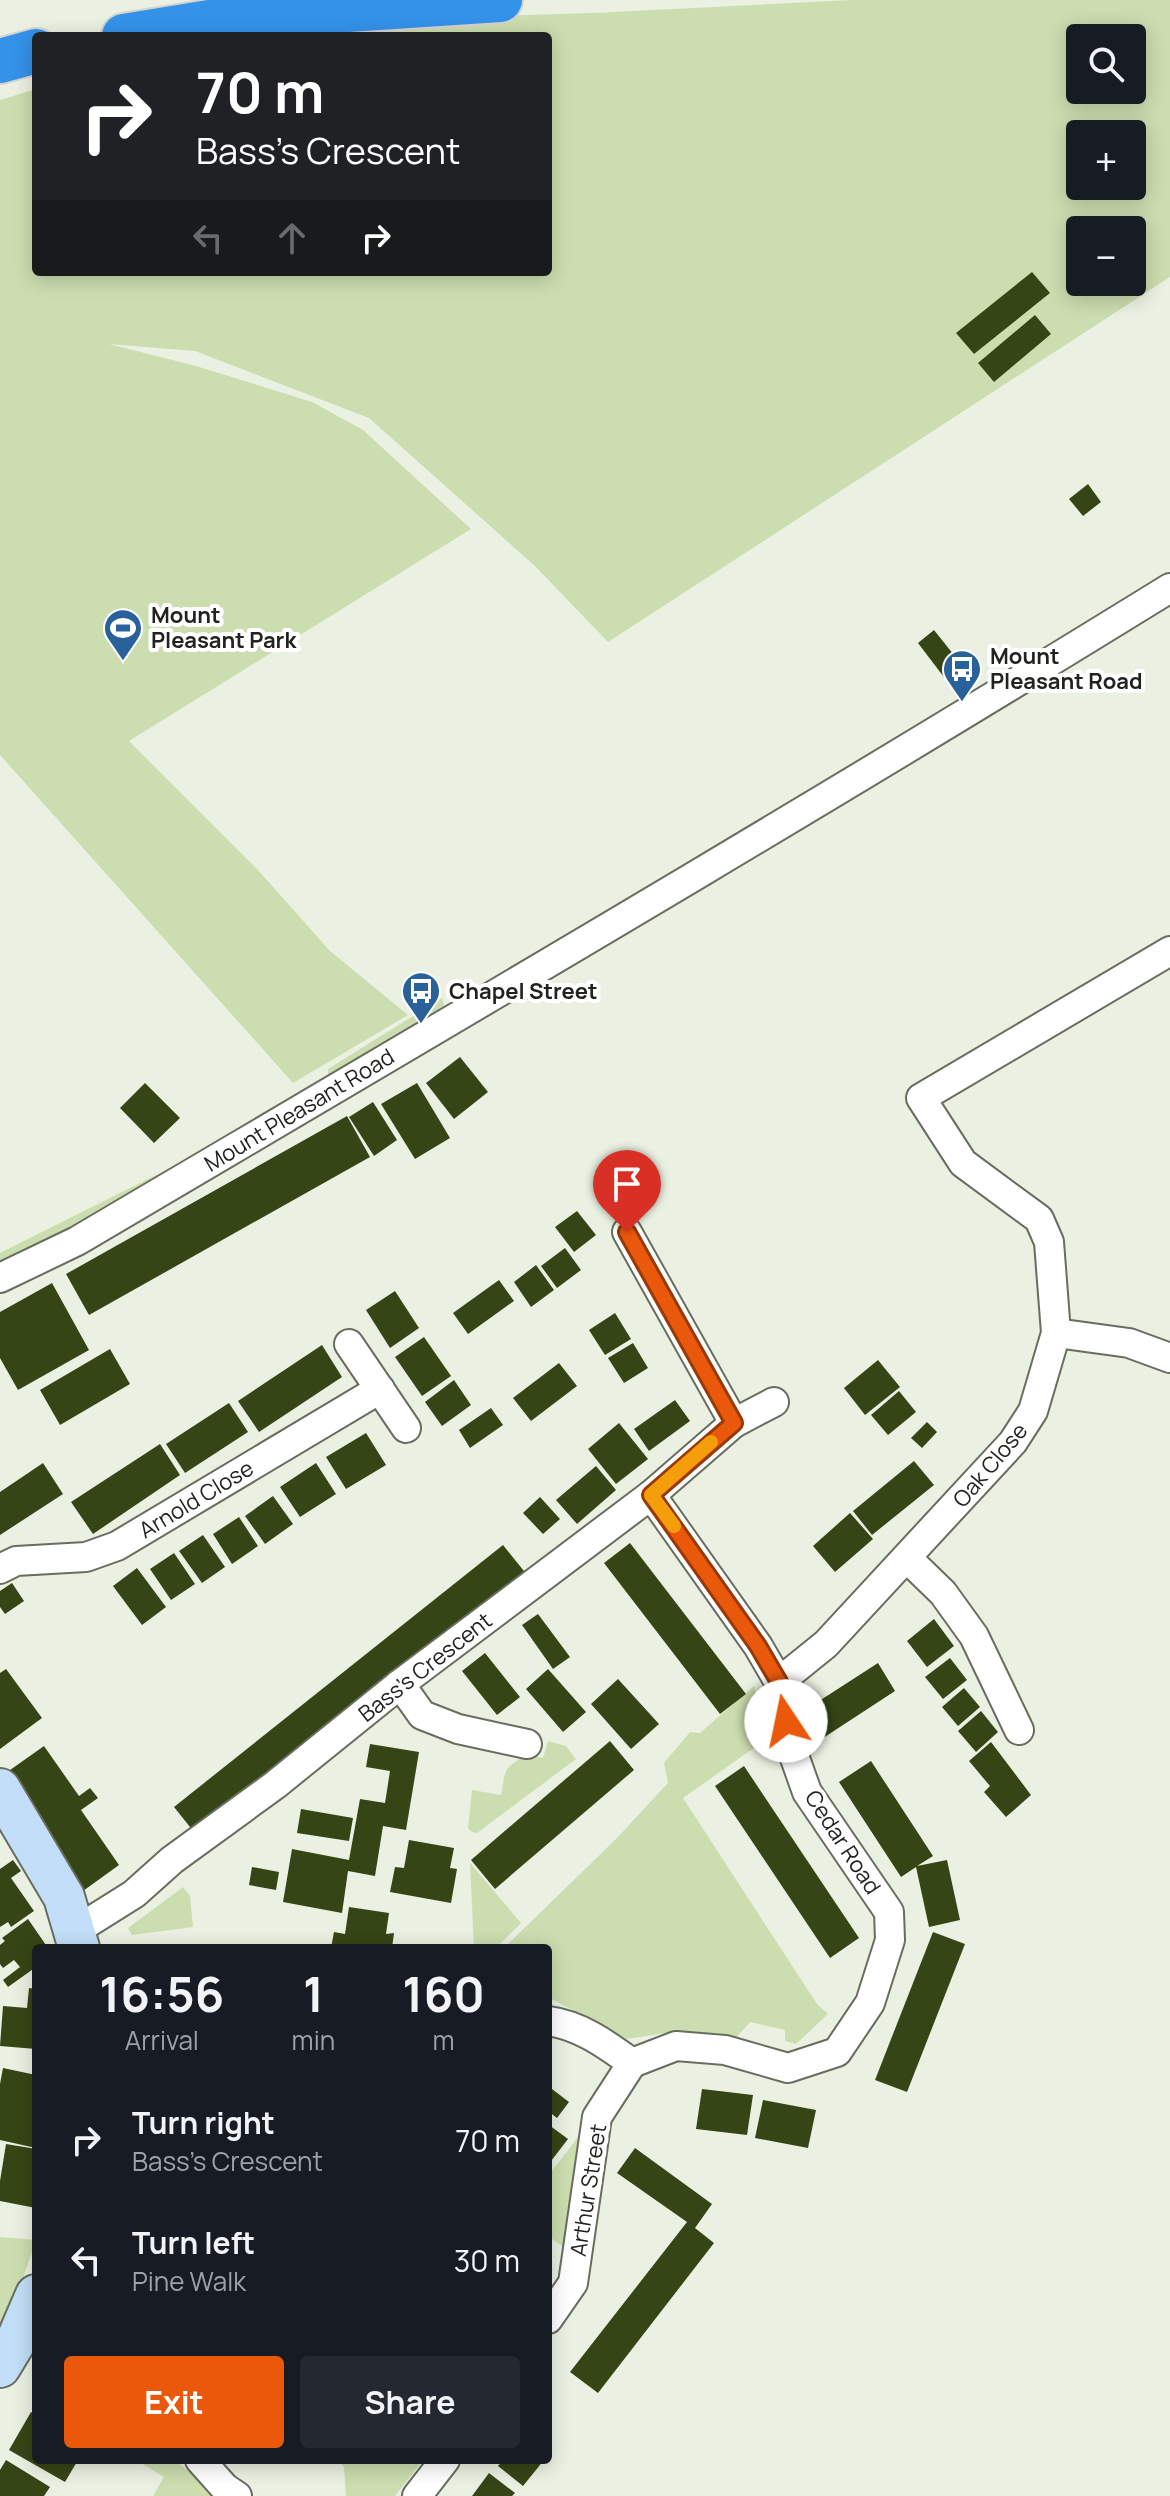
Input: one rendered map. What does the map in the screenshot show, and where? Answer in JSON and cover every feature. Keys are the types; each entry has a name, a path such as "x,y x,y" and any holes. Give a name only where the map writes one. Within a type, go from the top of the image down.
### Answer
{"highway":[{"path":"148,32 240,17 500,0"},
{"path":"0,61 32,52"}],"street":[{"name":"Mount Pleasant Road","path":"0,1278 77,1241 640,910 1170,588"},
{"name":"Oak Close","path":"779,1682 826,1644 908,1559 1013,1442 1033,1411 1056,1333 1049,1242 1039,1219 963,1163 921,1098 1166,963"},
{"path":"627,1232 734,1423"},
{"path":"1056,1333 1129,1343 1170,1358"},
{"path":"349,1344 406,1428"},
{"name":"Arnold Close","path":"0,1569 16,1561 86,1557 117,1546 380,1389"},
{"name":"Bass's Crescent","path":"77,1940 172,1860 275,1785 400,1684 651,1495 734,1423 774,1402"},
{"name":"Cedar Road","path":"632,2063 676,2046 725,2050 788,2068 837,2052 870,2003 890,1940 889,1912 807,1792 791,1747 779,1682 758,1646 651,1495"},
{"path":"908,1559 943,1593 974,1636 1019,1730"},
{"path":"400,1684 422,1715 458,1729 527,1744"},
{"path":"0,1789 64,1897 77,1940"},
{"path":"552,2022 600,2040 632,2063"},
{"name":"Arthur Street","path":"552,2313 573,2283 597,2117 632,2063"},
{"path":"8,2353 32,2303"},
{"path":"204,2464 225,2488 237,2496"},
{"path":"417,2496 442,2464"}],"green space":[{"path":"851,0 1170,0 1170,277 1146,293 1146,216 1066,216 1066,296 1141,296 608,642 535,566 369,418 195,351 109,344 196,366 312,402 363,430 471,529 129,741 257,869 330,951 408,1015 293,1083 0,755 0,100 32,90 32,276 552,276 552,32 308,32 392,19"},
{"path":"442,998 445,1009 372,1054 328,1076 328,1069"},
{"path":"164,1171 86,1219 0,1262 0,1253"},
{"path":"754,1686 768,1738 683,1798 817,2004 828,2014 796,2044 785,2041 785,2030 750,2022 736,2038 680,2031 626,2039 552,1999 552,1944 508,1944 616,1839 668,1783 664,1763 690,1732 700,1733"},
{"path":"548,1741 566,1746 576,1759 477,1833 472,1832 468,1828 472,1790 501,1795 509,1767 527,1755 543,1758"},
{"path":"470,1863 521,1923 500,1944 474,1944"},
{"path":"183,1887 190,1896 193,1927 132,1935 128,1928"},
{"path":"579,2136 568,2250 552,2239 552,2171"},
{"path":"0,2237 32,2240 32,2252 0,2346"},
{"path":"143,2464 179,2464 221,2496 153,2496 164,2477"},
{"path":"341,2464 420,2464 395,2496 346,2496"}],"building":[{"path":"1032,272 1050,293 974,354 956,333"},
{"path":"1035,315 1051,334 994,382 978,363"},
{"path":"1088,484 1101,502 1083,516 1069,499"},
{"path":"934,630 973,679 956,693 918,643"},
{"path":"460,1057 488,1092 454,1119 426,1083"},
{"path":"145,1083 180,1118 154,1143 120,1108"},
{"path":"417,1083 450,1138 415,1159 381,1104"},
{"path":"373,1102 397,1140 374,1156 349,1117"},
{"path":"347,1116 370,1157 89,1315 66,1274"},
{"path":"577,1211 596,1235 574,1252 555,1227"},
{"path":"565,1248 581,1270 557,1288 541,1266"},
{"path":"536,1265 554,1290 531,1307 514,1282"},
{"path":"499,1280 514,1301 468,1334 453,1313"},
{"path":"52,1283 89,1350 18,1390 0,1358 0,1312"},
{"path":"395,1291 419,1328 390,1348 366,1310"},
{"path":"615,1313 631,1339 605,1355 589,1330"},
{"path":"424,1337 451,1376 422,1396 395,1357"},
{"path":"633,1343 648,1368 624,1383 608,1358"},
{"path":"322,1345 342,1377 259,1432 238,1401"},
{"path":"110,1349 130,1384 60,1425 40,1390"},
{"path":"878,1360 900,1387 865,1415 844,1388"},
{"path":"559,1363 577,1386 531,1421 513,1398"},
{"path":"454,1380 471,1405 442,1426 425,1402"},
{"path":"899,1391 916,1412 888,1435 871,1415"},
{"path":"675,1400 690,1421 649,1451 634,1429"},
{"path":"229,1403 248,1432 185,1473 166,1444"},
{"path":"491,1408 503,1425 470,1448 459,1430"},
{"path":"927,1422 937,1432 922,1448 911,1438"},
{"path":"619,1423 648,1459 616,1484 588,1449"},
{"path":"366,1433 386,1465 346,1489 326,1457"},
{"path":"160,1444 180,1475 93,1534 71,1502"},
{"path":"914,1461 934,1485 872,1535 853,1511"},
{"path":"43,1463 63,1494 0,1535 0,1492"},
{"path":"316,1463 336,1494 300,1517 280,1487"},
{"path":"596,1466 616,1490 577,1524 556,1500"},
{"path":"273,1496 293,1524 265,1544 245,1516"},
{"path":"540,1497 560,1519 543,1534 523,1513"},
{"path":"850,1513 873,1539 835,1572 813,1546"},
{"path":"239,1517 258,1546 232,1564 213,1534"},
{"path":"203,1535 225,1567 202,1583 179,1551"},
{"path":"630,1543 746,1694 720,1714 604,1563"},
{"path":"503,1545 528,1576 198,1837 174,1807"},
{"path":"174,1553 195,1584 171,1600 150,1569"},
{"path":"137,1568 166,1607 142,1625 113,1586"},
{"path":"12,1583 24,1601 5,1614 0,1607 0,1591"},
{"path":"538,1614 570,1657 553,1669 522,1625"},
{"path":"934,1619 954,1646 927,1667 907,1641"},
{"path":"485,1653 520,1697 497,1715 462,1671"},
{"path":"950,1658 967,1680 943,1699 925,1677"},
{"path":"878,1663 895,1691 817,1742 799,1714"},
{"path":"6,1669 42,1718 0,1749 0,1673"},
{"path":"548,1669 586,1712 563,1732 526,1689"},
{"path":"618,1679 659,1724 631,1749 591,1704"},
{"path":"964,1688 980,1707 958,1726 942,1707"},
{"path":"981,1711 998,1732 976,1752 958,1731"},
{"path":"610,1741 634,1770 495,1889 471,1860"},
{"path":"991,1742 1031,1795 1006,1817 984,1792 990,1786 969,1761"},
{"path":"370,1744 419,1752 406,1830 383,1826 375,1876 348,1871 342,1913 283,1902 292,1849 349,1860 360,1799 385,1803 390,1771 366,1767"},
{"path":"44,1746 79,1796 90,1788 98,1798 81,1810 119,1865 83,1891 3,1775"},
{"path":"871,1761 933,1856 917,1866 947,1860 960,1920 929,1927 916,1867 901,1877 839,1782"},
{"path":"744,1766 859,1938 830,1958 715,1786"},
{"path":"301,1809 353,1818 349,1841 297,1833"},
{"path":"409,1840 454,1848 450,1868 457,1869 451,1903 390,1892 395,1867 404,1868"},
{"path":"13,1860 21,1871 11,1878 34,1911 11,1927 8,1922 0,1927 0,1869"},
{"path":"252,1867 279,1872 276,1890 249,1885"},
{"path":"349,1907 389,1913 386,1934 394,1933 393,1944 332,1944 334,1932 345,1934"},
{"path":"28,1919 45,1944 32,1944 32,1970 8,1987 3,1980 20,1967 14,1960 3,1968 0,1964 0,1945 5,1941 2,1938"},
{"path":"933,1932 965,1944 907,2092 875,2080"},
{"path":"29,1988 32,1988 32,2049 0,2046 3,2006 27,2008"},
{"path":"3,2068 32,2074 32,2147 0,2140"},
{"path":"552,2089 569,2102 557,2118 552,2114"},
{"path":"702,2089 753,2095 747,2135 696,2129"},
{"path":"763,2100 816,2110 808,2148 755,2138"},
{"path":"552,2127 568,2139 552,2160"},
{"path":"6,2144 32,2148 32,2207 0,2201"},
{"path":"635,2148 712,2204 695,2228 714,2243 598,2393 570,2372 687,2222 617,2173"},
{"path":"31,2412 32,2463 9,2450"},
{"path":"6,2460 50,2487 44,2496 0,2496 0,2470"},
{"path":"34,2464 76,2464 65,2482"},
{"path":"500,2464 541,2464 523,2486 498,2466"},
{"path":"489,2473 515,2493 512,2496 472,2496"}],"slow traffic":[{"path":"674,1526 651,1495 711,1442"}],"place":[{"name":"Mount Pleasant Park","path":"123,662"},
{"name":"Mount Pleasant Road","path":"962,703"},
{"name":"Chapel Street","path":"421,1025"}],"route":[{"path":"627,1232 734,1423 651,1495 758,1646 779,1682 786,1721"}]}
